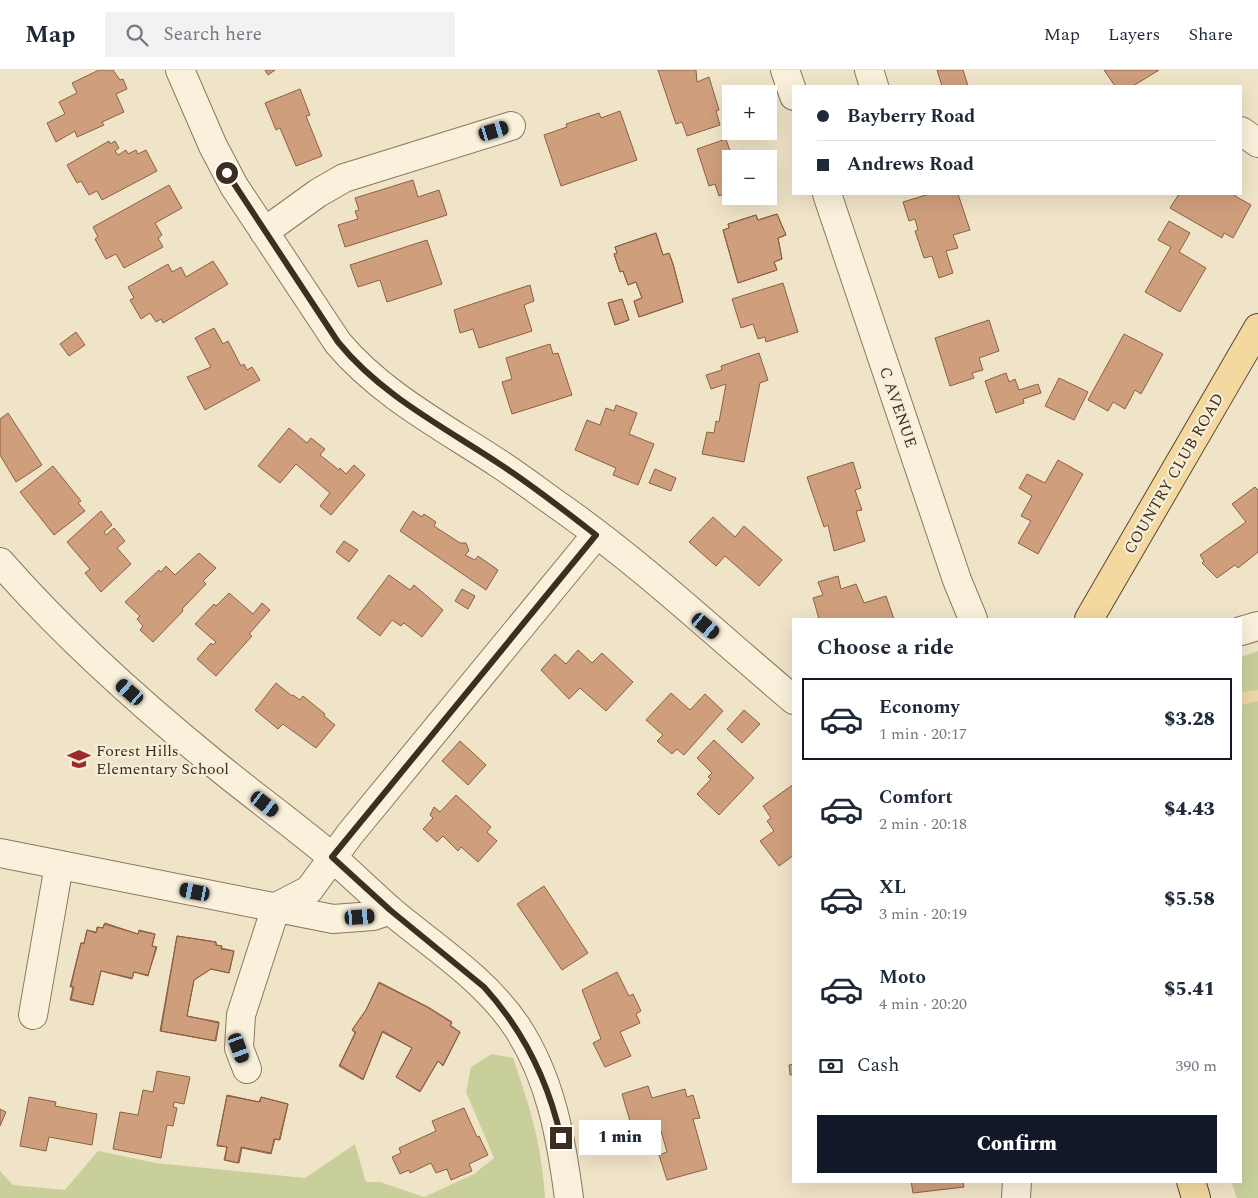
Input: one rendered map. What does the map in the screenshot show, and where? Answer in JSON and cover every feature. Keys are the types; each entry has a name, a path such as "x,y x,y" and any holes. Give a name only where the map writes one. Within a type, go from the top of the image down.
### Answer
{"main road":[{"name":"COUNTRY CLUB ROAD","path":"1091,618 1258,328"},
{"path":"1192,1183 1196,1198"}],"street":[{"path":"180,70 213,146 234,186 338,342 354,362 401,401 499,463 596,535 792,698"},
{"path":"785,70 792,90"},
{"path":"868,70 874,85"},
{"path":"264,232 318,193 344,178 510,126"},
{"path":"1242,132 1258,143"},
{"name":"C AVENUE","path":"827,195 957,580 973,618"},
{"path":"247,1069 239,1048 241,1015 276,908 310,890 332,857 596,535"},
{"path":"0,562 79,647 212,762 332,857 390,910 484,987 516,1026 534,1059 556,1116 569,1198"},
{"path":"1242,631 1258,626"},
{"path":"0,854 333,919 374,916 390,910"},
{"path":"33,1015 59,865"},
{"path":"1016,1198 1017,1183"}],"green space":[{"path":"1258,651 1258,1198 1237,1198 1232,1183 1242,1183 1242,657"},
{"path":"492,1054 513,1058 525,1093 538,1143 545,1198 0,1198 0,1171 13,1185 65,1190 98,1151 156,1163 305,1178 355,1144 366,1182 380,1182 424,1197 474,1174 494,1158 466,1092 471,1067"}],"sand":[{"path":"1258,690 1258,701 1242,705 1242,692"}],"building":[{"path":"99,70 113,70 120,80 123,79 127,89 116,94 124,112 102,122 104,125 77,137 75,131 56,142 47,123 65,114 59,102 77,93 72,83"},
{"path":"265,70 275,70 268,75"},
{"path":"658,70 696,70 697,82 709,77 719,110 716,111 720,125 687,136 682,122 676,124"},
{"path":"937,70 963,70 968,85 942,85"},
{"path":"1104,70 1159,70 1135,85 1114,85"},
{"path":"300,89 310,115 306,116 322,156 296,166 280,128 276,130 265,103"},
{"path":"620,111 637,160 561,186 544,135 567,127 566,124 599,113 601,118"},
{"path":"726,140 730,150 722,150 722,195 719,196 715,184 709,186 697,149"},
{"path":"109,141 110,144 115,141 119,148 115,151 118,155 126,150 128,154 136,150 138,154 146,150 157,171 102,200 97,191 89,195 81,181 77,183 67,165"},
{"path":"413,180 418,197 439,190 447,215 345,247 338,225 358,219 355,211 359,210 355,198"},
{"path":"169,185 182,208 155,223 162,235 158,238 163,247 124,268 116,254 106,259 95,239 98,237 93,227"},
{"path":"926,195 958,195 970,230 953,235 958,248 946,251 953,273 939,278 932,256 924,258 915,231 918,230 915,219 909,221 903,202"},
{"path":"1178,195 1236,195 1251,205 1233,238 1224,233 1222,238 1170,208"},
{"path":"777,214 786,235 778,238 782,259 774,262 777,270 738,283 723,230 729,228 728,224 756,215 758,220"},
{"path":"777,214 786,235 778,238 782,259 774,262 777,270 738,283 723,230 729,228 728,224 756,215 758,220"},
{"path":"1169,221 1190,233 1179,252 1206,268 1180,312 1145,292 1171,247 1158,240"},
{"path":"656,233 663,255 669,253 683,302 639,317 634,301 642,298 636,282 628,285 623,271 620,272 614,254 617,253 615,247"},
{"path":"656,233 663,255 669,253 683,302 639,317 634,301 642,298 636,282 628,285 623,271 620,272 614,254 617,253 615,247"},
{"path":"427,240 442,284 387,302 380,280 358,287 350,265"},
{"path":"213,261 228,284 163,323 161,319 156,322 150,313 141,319 130,300 134,298 128,287 168,264 172,272 181,267 186,277"},
{"path":"783,283 798,332 766,342 765,337 758,339 753,324 741,328 732,299"},
{"path":"530,285 534,301 524,305 532,331 479,348 473,329 460,333 454,310"},
{"path":"622,299 629,320 615,325 608,303"},
{"path":"622,299 629,320 615,325 608,303"},
{"path":"989,320 999,351 979,358 983,370 972,373 974,378 950,386 935,338"},
{"path":"214,328 223,344 228,341 241,366 244,364 247,370 252,367 260,380 205,410 187,377 211,367 195,338"},
{"path":"76,332 85,345 69,356 60,344"},
{"path":"1124,334 1163,354 1141,394 1135,390 1125,409 1113,402 1108,411 1088,400"},
{"path":"550,344 553,354 558,353 572,395 512,414 502,382 512,379 506,358"},
{"path":"759,353 768,380 760,383 744,462 702,454 707,432 714,433 716,421 719,422 726,384 711,389 706,375 722,370 721,366"},
{"path":"1006,373 1009,382 1015,379 1019,390 1038,384 1041,393 1023,399 1024,403 996,413 985,381"},
{"path":"1059,378 1088,392 1074,420 1045,406"},
{"path":"616,405 637,413 629,434 654,444 638,485 613,475 616,468 575,450 587,420 600,425 606,408 614,411"},
{"path":"8,413 42,465 16,482 0,455 0,419"},
{"path":"289,428 307,443 311,438 325,449 320,455 339,470 340,468 346,474 354,465 365,475 331,515 320,506 330,493 296,464 280,483 258,466"},
{"path":"1058,460 1083,474 1038,554 1018,543 1031,521 1021,516 1032,496 1019,488 1027,474 1045,483"},
{"path":"853,462 861,488 855,490 862,510 856,511 865,541 834,551 828,525 824,527 807,477"},
{"path":"53,466 81,501 78,503 85,511 54,535 20,492"},
{"path":"655,469 676,478 671,491 649,483"},
{"path":"1255,487 1258,490 1258,552 1238,568 1235,565 1217,578 1202,563 1204,561 1200,555 1246,522 1232,504"},
{"path":"101,511 112,525 104,532 106,535 114,528 125,541 117,548 131,564 101,592 85,573 90,569 67,542"},
{"path":"413,511 422,517 424,514 436,522 434,526 460,543 466,543 469,551 465,555 475,560 478,556 498,570 486,590 400,531"},
{"path":"713,517 735,537 744,526 782,560 759,586 725,556 716,566 689,542"},
{"path":"344,541 358,550 349,562 336,552"},
{"path":"199,553 216,568 203,581 206,584 153,642 140,630 143,626 137,619 140,616 125,602 159,570 161,572 166,566 175,575"},
{"path":"389,575 410,590 414,585 443,610 422,637 404,623 401,626 392,620 380,636 357,618"},
{"path":"838,576 841,589 856,584 864,603 886,596 894,618 819,618 813,598 823,595 818,582"},
{"path":"462,589 475,596 468,609 455,601"},
{"path":"229,593 253,614 262,603 270,610 249,634 252,636 216,676 197,659 211,643 213,645 216,642 195,624 214,604 216,606"},
{"path":"578,650 592,663 602,653 633,682 606,711 580,688 569,699 541,670 555,654 566,664"},
{"path":"276,683 300,700 303,696 335,725 316,748 283,724 278,729 255,710"},
{"path":"671,693 690,710 705,694 723,711 684,755 677,749 672,754 657,741 663,735 646,720"},
{"path":"744,710 760,724 742,743 727,729"},
{"path":"714,740 754,778 719,815 697,794 711,779 708,777 712,773 697,758"},
{"path":"460,741 486,765 468,785 442,761"},
{"path":"792,785 792,856 779,866 760,841 774,831 767,821 771,818 763,806"},
{"path":"456,795 491,827 487,832 497,841 478,862 461,847 458,851 443,836 437,842 423,829 433,818 430,815 434,807 440,812"},
{"path":"544,886 588,953 562,970 517,904"},
{"path":"105,923 138,934 139,930 155,934 152,946 157,947 148,975 134,972 132,978 101,971 93,1005 71,999 74,987 71,986 81,943 84,943 87,930 96,932 98,927 103,928"},
{"path":"104,924 138,934 139,931 155,934 152,946 156,947 148,976 134,972 132,979 101,971 93,1005 70,1000 73,987 70,987 81,943 84,944 87,930 96,933 97,927 103,928"},
{"path":"177,936 216,942 216,945 222,946 221,948 234,951 229,973 211,969 194,980 187,1016 219,1022 215,1041 160,1031"},
{"path":"177,936 216,942 216,945 222,946 221,949 234,951 229,973 211,969 194,980 187,1016 219,1023 216,1041 161,1031"},
{"path":"617,972 629,996 633,994 641,1011 636,1014 640,1023 620,1032 631,1056 605,1067 593,1043 601,1039 582,990"},
{"path":"379,982 428,1007 452,1022 450,1025 460,1032 443,1065 438,1061 420,1091 396,1077 412,1048 383,1031 363,1079 340,1065 356,1032 352,1030 366,1010"},
{"path":"379,983 427,1007 452,1023 450,1026 460,1032 443,1066 438,1061 420,1092 396,1077 412,1048 382,1032 363,1080 339,1066 355,1033 352,1030 366,1010"},
{"path":"792,1064 792,1074 790,1075 789,1065"},
{"path":"157,1071 190,1077 184,1104 174,1102 173,1107 177,1108 173,1126 167,1125 161,1158 113,1149 120,1112 138,1115 143,1090 153,1092"},
{"path":"648,1086 652,1098 685,1089 687,1097 693,1095 700,1118 693,1119 707,1169 667,1180 659,1155 667,1152 661,1131 635,1138 622,1094"},
{"path":"227,1095 259,1102 261,1097 288,1104 279,1140 274,1139 271,1153 241,1147 238,1163 224,1160 227,1147 217,1145"},
{"path":"227,1096 260,1102 261,1097 288,1104 280,1140 275,1139 271,1154 242,1148 239,1163 225,1160 227,1147 217,1146"},
{"path":"29,1097 56,1102 55,1106 97,1114 92,1145 49,1137 46,1151 20,1146"},
{"path":"464,1108 477,1137 479,1136 488,1155 469,1164 472,1171 451,1180 447,1169 436,1173 431,1163 410,1173 409,1170 400,1174 392,1157 401,1153 399,1148 436,1131 432,1121"},
{"path":"0,1109 6,1112 0,1126"},
{"path":"911,1183 963,1183 964,1187 913,1193"}],"place":[{"name":"Forest Hills Elementary School","path":"79,759"}],"route":[{"path":"227,173 338,342 354,362 401,401 499,463 596,535 332,857 390,910 484,987 497,1001 516,1026 534,1059 556,1116 561,1138"}]}
